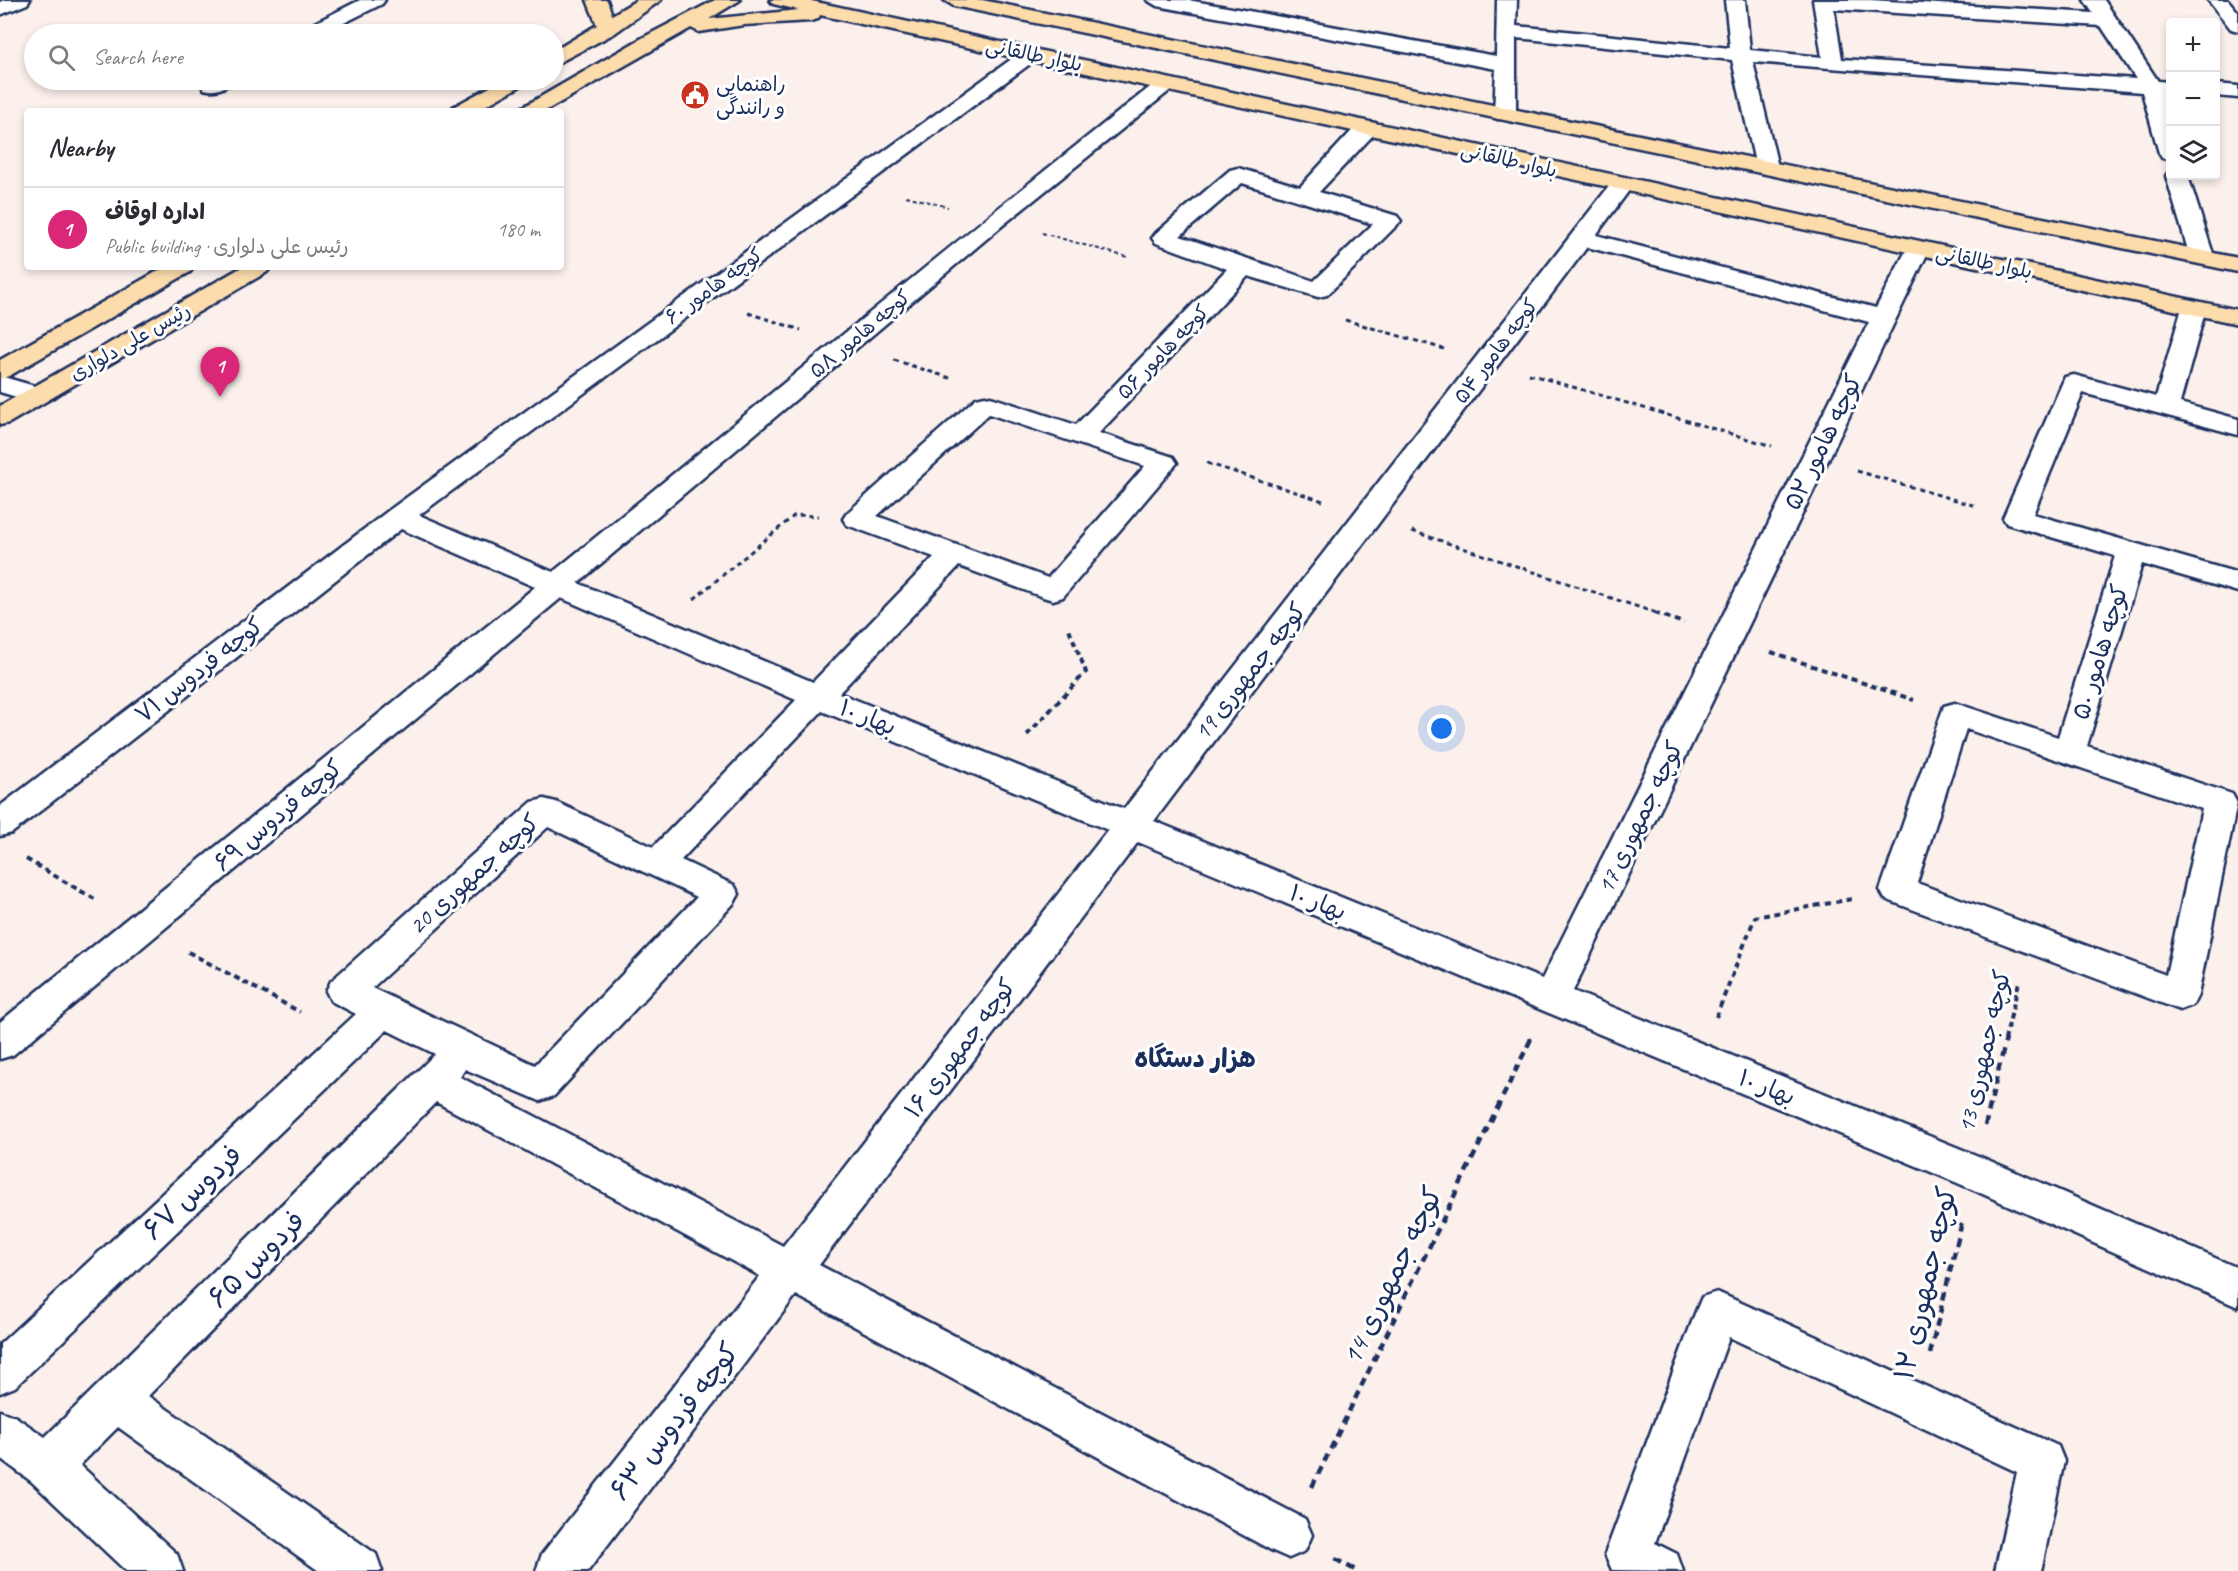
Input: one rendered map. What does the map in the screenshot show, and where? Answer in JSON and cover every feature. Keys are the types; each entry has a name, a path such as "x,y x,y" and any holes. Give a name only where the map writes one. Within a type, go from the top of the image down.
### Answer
{"main road":[{"path":"597,0 608,29"},
{"path":"564,53 608,29 651,0"},
{"path":"564,81 651,41 730,0"},
{"name":"بلوار طالقانی","path":"780,0 1622,185 2238,317"},
{"name":"بلوار طالقانی","path":"954,0 2238,265"},
{"path":"651,41 698,26 744,20 843,14"},
{"path":"466,108 499,90"},
{"path":"533,108 552,90"},
{"name":"رئیس علی دلواری","path":"0,371 178,270"},
{"name":"رئیس علی دلواری","path":"0,417 254,270"}],"street":[{"path":"0,9 20,0"},
{"path":"328,24 375,0"},
{"path":"1505,114 1504,64 1507,0"},
{"path":"1735,0 1741,55 1767,166"},
{"path":"2094,0 2107,20 2161,87 2166,126"},
{"path":"1165,1 1262,9 1504,64"},
{"path":"1833,64 1823,2 2107,20"},
{"path":"1506,31 1833,64 2161,87"},
{"name":"کوچه هامور ۶۰","path":"398,517 1031,54"},
{"name":"کوچه هامور ۵۸","path":"556,584 848,345 995,220 1166,84"},
{"path":"2220,90 2238,92"},
{"path":"1305,194 1367,128"},
{"path":"1238,175 1389,221 1318,290 1242,267 1164,238 1238,175"},
{"path":"2178,180 2202,257"},
{"name":"کوچه هامور ۵۴","path":"1369,517 1622,185"},
{"path":"1582,237 1884,318"},
{"name":"کوچه هامور ۵۲","path":"1728,637 1918,248"},
{"name":"کوچه هامور ۵۶","path":"1082,436 1242,267"},
{"path":"2166,408 2194,308"},
{"path":"2238,427 2074,383 2017,518 2238,583"},
{"path":"0,384 36,395"},
{"path":"985,404 1082,436 1163,463 1053,590 857,519 985,404"},
{"name":"بهار ۱۰","path":"398,517 818,697 1974,1172 2238,1288"},
{"name":"کوچه فردوس ۷۱","path":"0,824 398,517"},
{"name":"کوچه جمهوری 19","path":"1130,825 1369,517"},
{"name":"کوچه هامور ۵۰","path":"2069,752 2131,552"},
{"path":"658,862 953,555"},
{"name":"کوچه فردوس ۶۹","path":"0,1044 556,584"},
{"name":"کوچه جمهوری 17","path":"1551,998 1728,637"},
{"path":"1955,714 2220,803 2180,995 1897,890 1955,714"},
{"name":"کوچه جمهوری 20","path":"383,1011 344,991 544,811 658,862 722,894 540,1085 461,1050"},
{"name":"کوچه جمهوری ۱۶","path":"790,1271 1130,825"},
{"path":"383,1011 461,1050"},
{"name":"فردوس ۶۷","path":"0,1373 383,1011"},
{"name":"فردوس ۶۵","path":"48,1466 434,1082 461,1050"},
{"path":"434,1082 1289,1535"},
{"name":"کوچه فردوس ۶۳","path":"559,1571 790,1271"},
{"path":"1660,1571 1628,1554 1717,1311 2042,1461 2018,1571"},
{"path":"115,1399 360,1571"},
{"path":"0,1432 48,1466 160,1571"}],"path":[{"path":"856,182 1128,257"},
{"path":"1341,318 2017,518"},
{"path":"658,628 795,515 857,519"},
{"path":"1369,517 1955,714"},
{"path":"995,769 1086,672 1053,590"},
{"path":"20,855 142,927 353,1040"},
{"path":"1700,1059 1755,917 1897,890"},
{"name":"کوچه جمهوری 13","path":"1974,1172 2030,939"},
{"name":"کوچه جمهوری 14","path":"1289,1535 1551,998"},
{"name":"کوچه جمهوری ۱۲","path":"1918,1404 1974,1172"}],"place":[{"name":"راهنمایی و رانندگی","path":"695,95"},
{"name":"اداره اوقاف","path":"220,397"}],"district":[{"name":"هزار دستگاه","path":"1195,1058"}]}
